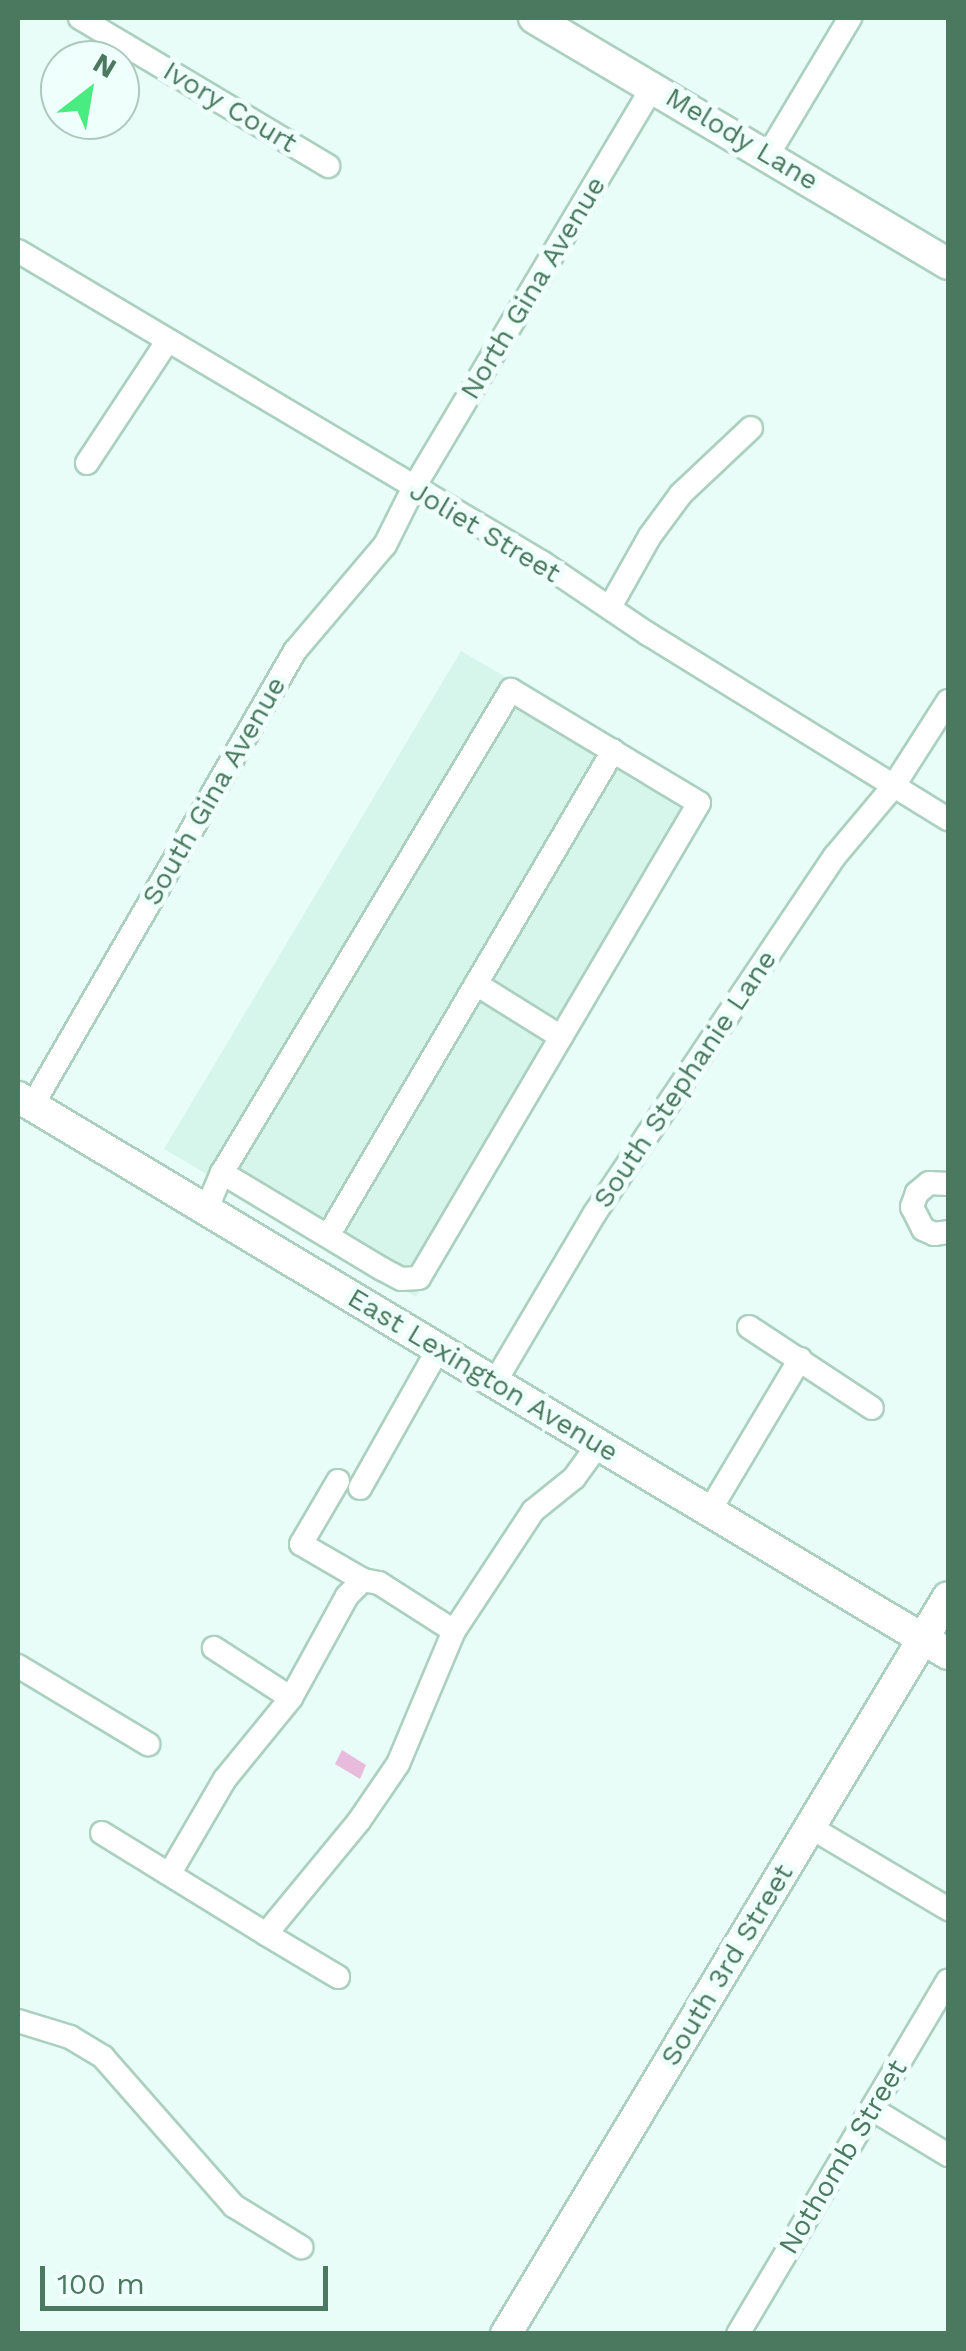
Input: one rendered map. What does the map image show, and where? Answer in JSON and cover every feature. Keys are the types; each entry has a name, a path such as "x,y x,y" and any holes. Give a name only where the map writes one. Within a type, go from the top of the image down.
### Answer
{"street":[{"name":"Ivory Court","path":"80,18 328,166"},
{"name":"Melody Lane","path":"534,18 948,264"},
{"path":"768,154 850,18"},
{"name":"North Gina Avenue","path":"413,489 653,86"},
{"name":"Joliet Street","path":"18,251 543,563 893,787 948,818"},
{"path":"86,463 166,342"},
{"path":"610,607 650,536 681,494 751,428"},
{"name":"South Gina Avenue","path":"24,1102 294,651 384,545 413,489"},
{"path":"207,1208 222,1173 510,690 699,803 419,1278 401,1279 222,1173"},
{"name":"South Stephanie Lane","path":"495,1382 594,1213 836,856 893,787 948,701"},
{"path":"328,1236 612,751"},
{"path":"476,984 561,1037"},
{"name":"East Lexington Avenue","path":"24,1102 936,1646"},
{"path":"948,1184 929,1184 917,1193 912,1206 923,1229 934,1234 948,1232"},
{"path":"749,1327 872,1408"},
{"path":"439,1348 349,1485 301,1544 363,1580 379,1583 454,1631"},
{"path":"710,1510 800,1359"},
{"path":"266,1934 359,1822 398,1764 454,1631 532,1510 574,1478 598,1445"},
{"path":"170,1873 225,1778 291,1698 347,1596 363,1580"},
{"name":"South 3rd Street","path":"506,2334 810,1827 936,1646 948,1597"},
{"path":"214,1648 291,1698"},
{"path":"18,1666 148,1744"},
{"path":"810,1827 948,1909"},
{"path":"102,1833 338,1977"},
{"name":"Nothomb Street","path":"738,2334 948,1981"},
{"path":"18,2021 70,2036 102,2057 234,2206 300,2246"},
{"path":"872,2109 948,2155"}],"shaded area":[{"path":"461,651 713,798 416,1297 164,1149"},
{"path":"342,1750 366,1765 360,1779 335,1764"}]}
